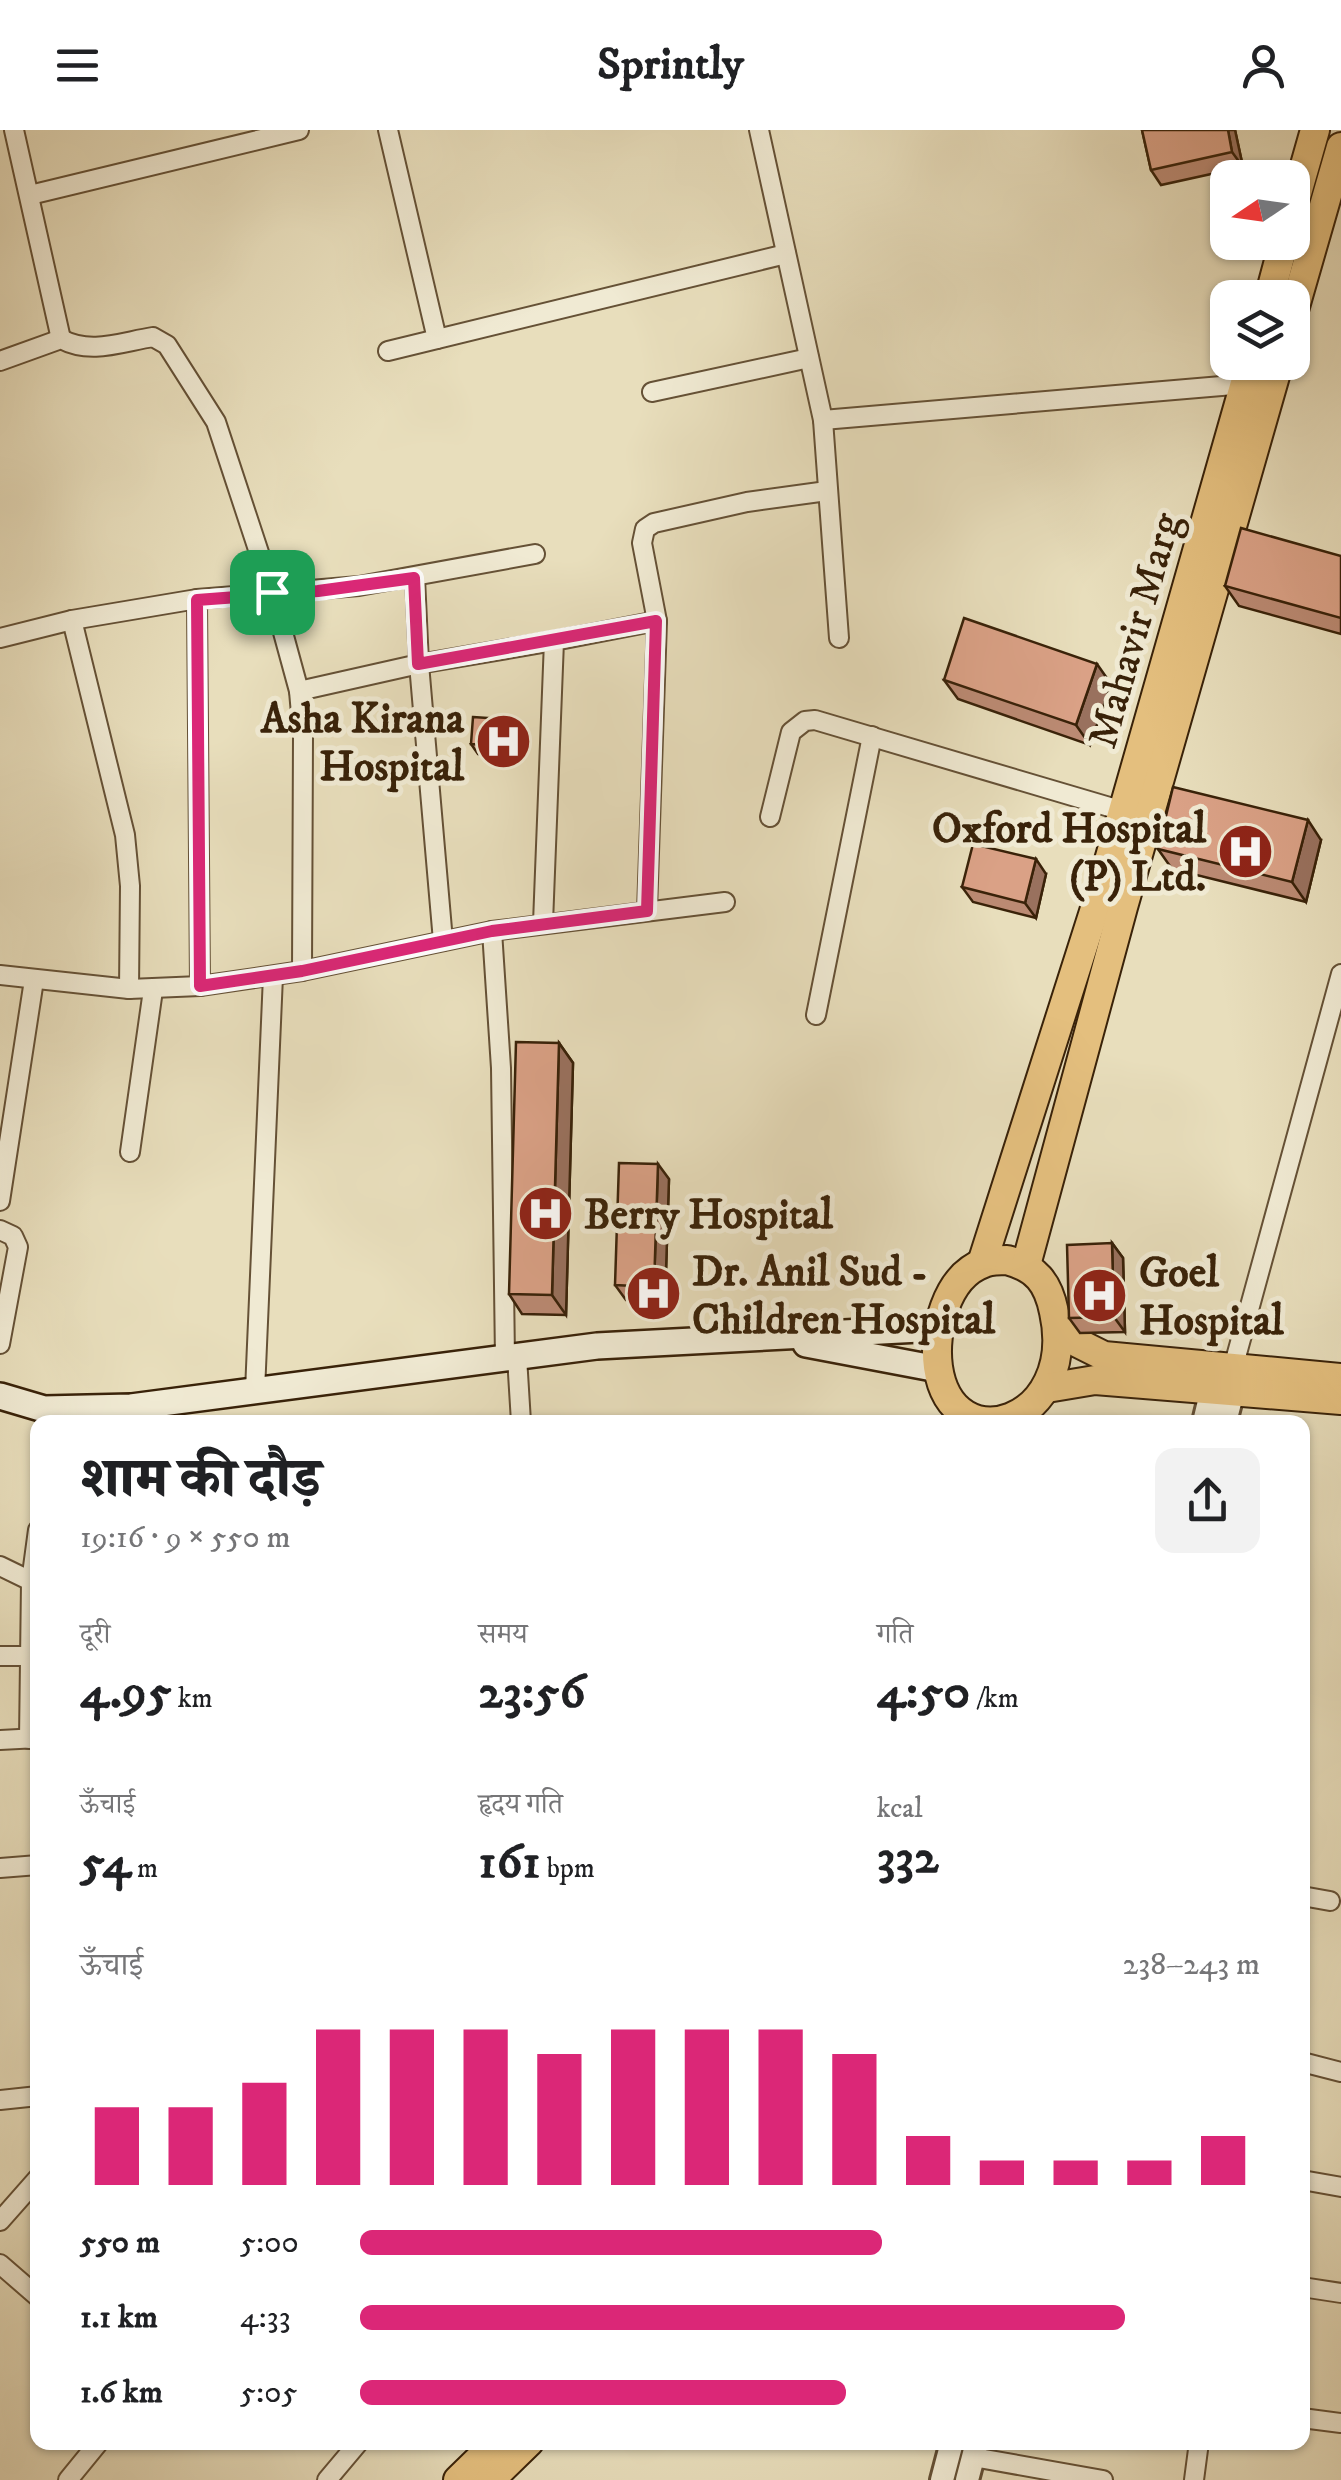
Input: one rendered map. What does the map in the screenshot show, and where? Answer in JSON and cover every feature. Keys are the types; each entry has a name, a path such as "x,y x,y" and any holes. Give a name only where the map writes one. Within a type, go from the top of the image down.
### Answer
{"highway":[{"path":"1307,160 1315,130"},
{"path":"1307,280 1330,225 1341,147"},
{"name":"Mahavir Marg","path":"982,1263 1123,811 1246,380"},
{"name":"Mahavir Marg","path":"1026,1265 1274,380"},
{"path":"949,1411 938,1369 941,1314 956,1286 982,1263 1007,1260 1026,1265 1040,1276 1051,1298 1059,1347 1047,1388 1019,1415"},
{"path":"1056,1320 1078,1343 1104,1356 1226,1383 1341,1400"},
{"path":"1047,1388 1095,1380 1226,1383 1341,1378"},
{"path":"458,2480 489,2450"},
{"path":"490,2480 521,2450"}],"main road":[{"path":"98,1415 144,1414 255,1391 597,1346 939,1328"},
{"path":"767,1337 938,1369"},
{"path":"0,1396 49,1415"}],"street":[{"path":"14,130 61,338 72,344 99,347 153,337 167,345 216,422 300,691 302,971"},
{"path":"30,195 299,130"},
{"path":"388,130 437,339"},
{"path":"758,130 822,420 839,638"},
{"path":"388,351 786,254"},
{"path":"0,361 61,338"},
{"path":"652,392 809,358"},
{"path":"822,420 1210,377"},
{"path":"647,911 656,621 642,543 645,529 654,523 747,502 827,491"},
{"path":"0,638 72,620 197,600 318,591 414,578 536,554"},
{"path":"414,578 443,940"},
{"path":"197,600 200,986"},
{"path":"72,620 125,835 130,886 129,989"},
{"path":"300,691 418,664 656,621"},
{"path":"544,923 554,640"},
{"path":"770,817 790,732 796,725 816,720 1123,811"},
{"path":"816,1015 872,736"},
{"path":"0,975 129,989 200,986 302,971 492,931 725,902"},
{"path":"492,931 502,1068 511,1358 520,1415"},
{"path":"1208,1415 1226,1383 1341,974"},
{"path":"255,1391 273,976"},
{"path":"0,1201 34,980"},
{"path":"130,1152 152,990"},
{"path":"0,1230 14,1236 18,1247 0,1344"},
{"path":"1225,1415 1226,1383"},
{"path":"0,1566 30,1581"},
{"path":"0,1656 30,1656"},
{"path":"0,1740 30,1739"},
{"path":"0,1868 30,1866"},
{"path":"1310,1897 1330,1901"},
{"path":"1310,2064 1341,2072"},
{"path":"0,2100 30,2097"},
{"path":"1310,2181 1341,2187"},
{"path":"0,2221 30,2187"},
{"path":"0,2264 30,2290"},
{"path":"1310,2288 1341,2293"},
{"path":"1310,2419 1341,2422"},
{"path":"68,2480 92,2450"},
{"path":"327,2480 351,2450"},
{"path":"942,2480 950,2450"},
{"path":"1194,2480 1198,2450"},
{"path":"972,2460 1103,2480"}],"building":[{"path":"1142,130 1228,130 1232,152 1151,170"},
{"path":"1241,528 1341,556 1341,618 1225,586"},
{"path":"964,618 1097,664 1076,725 944,680"},
{"path":"473,717 516,720 515,747 471,744"},
{"path":"1173,787 1308,820 1292,882 1158,849"},
{"path":"973,844 1036,859 1025,903 962,887"},
{"path":"516,1042 559,1043 552,1295 509,1294"},
{"path":"619,1163 658,1164 654,1287 615,1285"},
{"path":"1112,1243 1114,1317 1069,1318 1067,1245"}],"place":[{"name":"Asha Kirana Hospital","path":"503,741"},
{"name":"Oxford Hospital (P) Ltd.","path":"1245,851"},
{"name":"Berry Hospital","path":"545,1213"},
{"name":"Dr. Anil Sud - Children Hospital","path":"653,1294"},
{"name":"Goel Hospital","path":"1100,1295"}],"route":[{"path":"414,578 418,664 656,621 647,911 492,931 302,971 200,986 197,600 272,592 318,591 414,578"}]}
